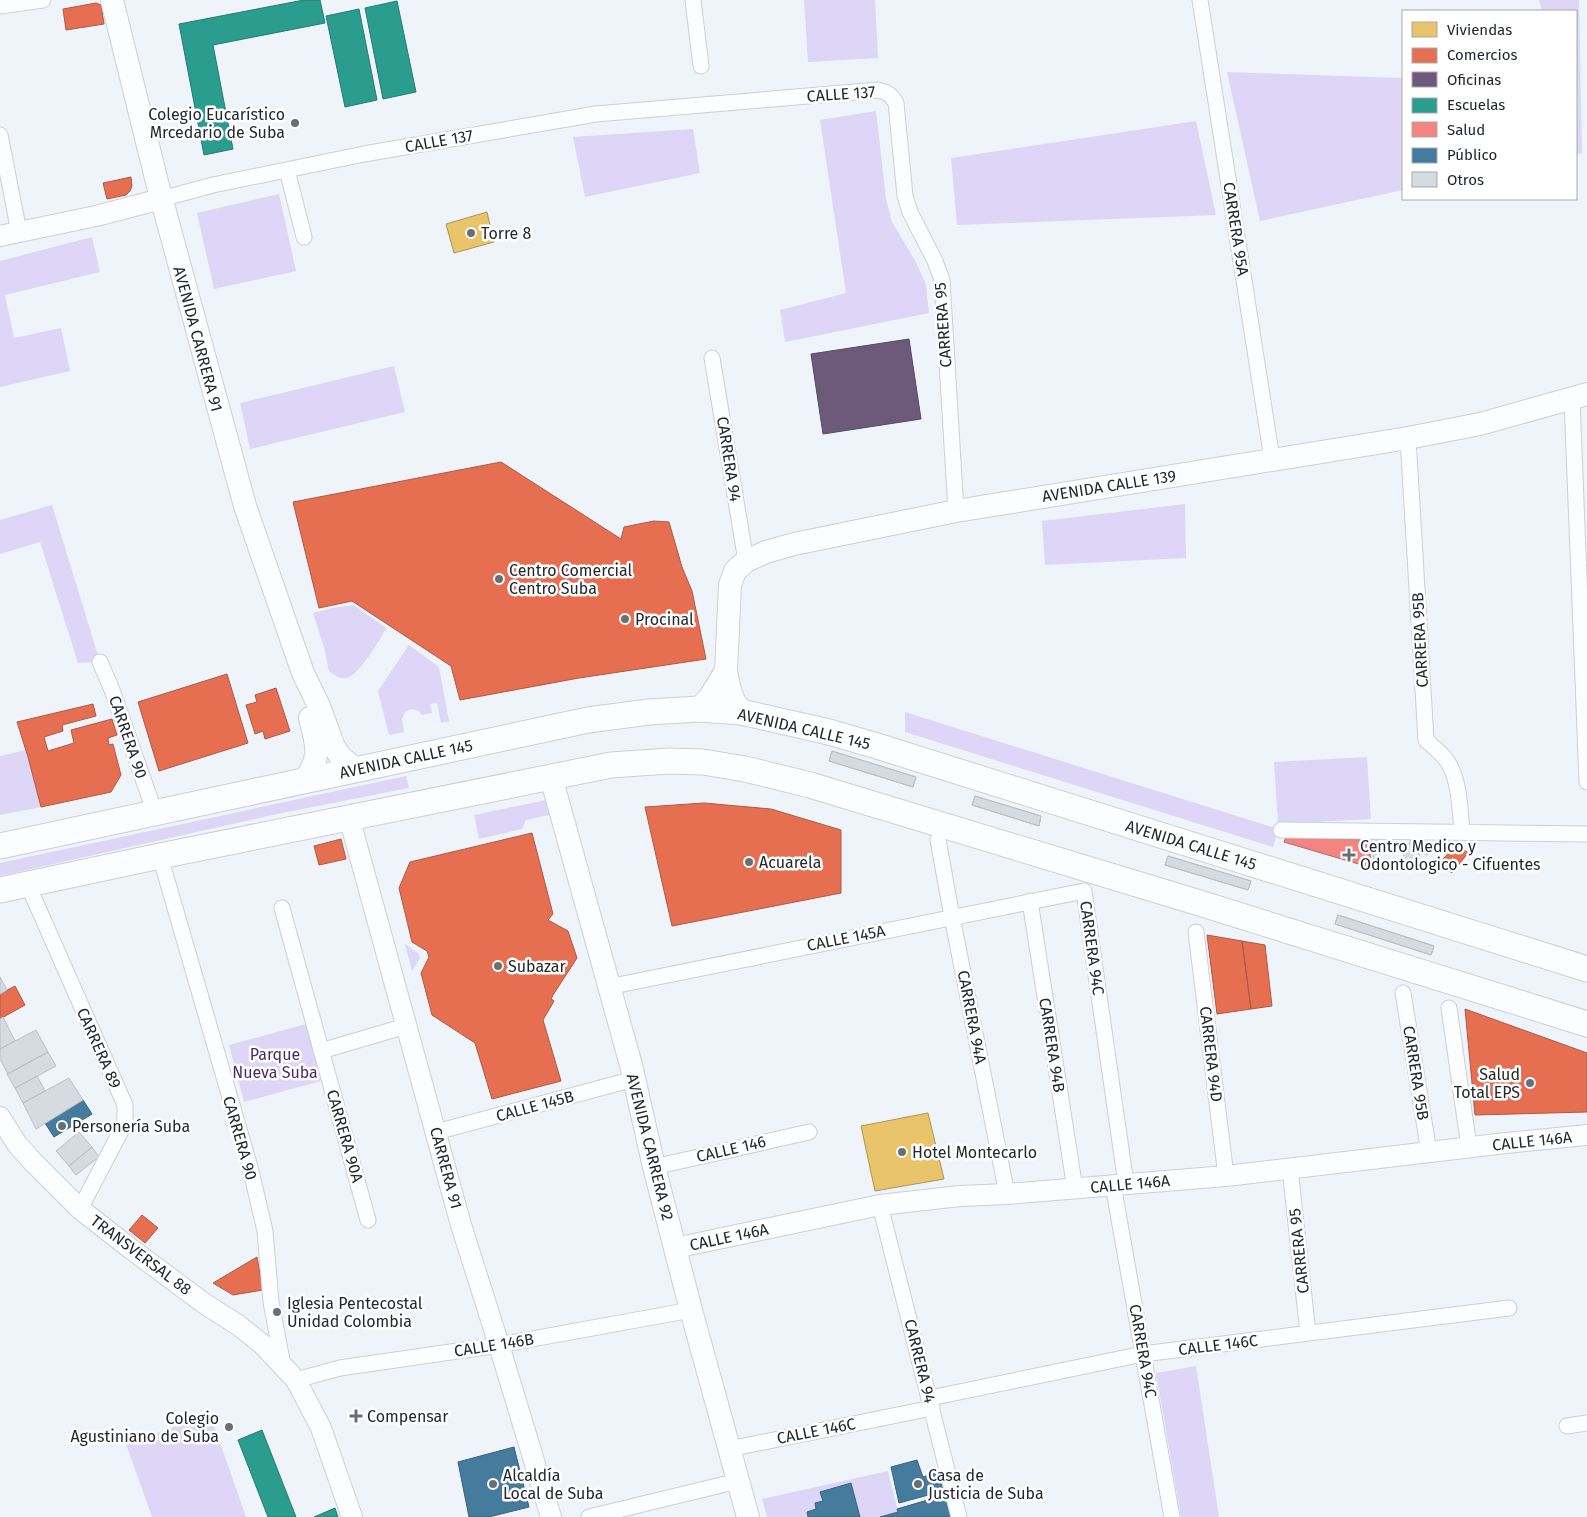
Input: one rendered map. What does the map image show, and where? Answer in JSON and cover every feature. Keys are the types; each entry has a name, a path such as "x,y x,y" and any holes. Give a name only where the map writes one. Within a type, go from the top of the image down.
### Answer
{"main road":[{"name":"AVENIDA CARRERA 91","path":"112,0 161,199 254,537 302,673 319,706 334,747 340,756 356,770"},
{"name":"AVENIDA CALLE 139","path":"746,561 766,552 794,544 956,511 1408,438 1480,424 1579,396"},
{"path":"741,712 730,690 726,670 730,585 735,571 746,561"},
{"path":"699,709 710,698 726,670"},
{"name":"AVENIDA CARRERA 91","path":"302,673 317,749 313,770 304,781"},
{"name":"AVENIDA CALLE 145","path":"1,843 155,813 588,720 649,712 699,709 741,712 829,732 877,746 1587,969"},
{"path":"0,890 349,817 611,765 669,761 703,762 745,769 810,786 1128,881 1587,1024"},
{"name":"AVENIDA CARRERA 92","path":"551,777 634,1079 654,1167 691,1310 748,1517"}],"street":[{"path":"0,6 43,0"},
{"path":"693,0 701,66"},
{"name":"CARRERA 95A","path":"1200,0 1272,459"},
{"name":"CALLE 137","path":"9,234 96,216 213,185 364,154 596,114 878,90 886,92"},
{"name":"CARRERA 95","path":"886,92 891,95 896,103 907,204 935,261 942,280 956,511"},
{"path":"0,134 9,234"},
{"path":"287,170 304,236"},
{"name":"CARRERA 94","path":"712,358 746,561"},
{"path":"1579,396 1587,782"},
{"name":"CARRERA 95B","path":"1408,438 1426,740 1450,766 1457,789 1462,832"},
{"name":"CARRERA 90","path":"100,662 112,690 155,813"},
{"name":"CARRERA 91","path":"349,817 461,1225 550,1517"},
{"path":"1281,830 1587,834"},
{"name":"CARRERA 94A","path":"938,840 1008,1194"},
{"name":"CARRERA 90","path":"160,856 250,1167 265,1232 271,1302 290,1373 321,1428 352,1517"},
{"name":"CARRERA 89","path":"28,885 125,1105 125,1123 80,1209"},
{"name":"CALLE 145A","path":"608,986 1084,891"},
{"name":"CARRERA 94C","path":"1084,891 1143,1354 1172,1517"},
{"name":"CARRERA 94B","path":"1030,901 1075,1189"},
{"name":"CARRERA 90A","path":"282,908 368,1220"},
{"name":"CARRERA 94D","path":"1196,932 1226,1176"},
{"name":"CARRERA 95B","path":"1403,993 1429,1152"},
{"path":"1449,1008 1469,1148"},
{"path":"321,1051 406,1026"},
{"name":"CALLE 145B","path":"436,1132 634,1079"},
{"name":"TRANSVERSAL 88","path":"0,1117 17,1144 80,1209 205,1304 238,1325 262,1344 290,1373"},
{"name":"CALLE 146","path":"654,1167 809,1132"},
{"name":"CALLE 146A","path":"675,1248 880,1204 960,1196 1075,1189 1226,1176 1587,1136"},
{"name":"CARRERA 95","path":"1290,1169 1308,1333"},
{"name":"CARRERA 94","path":"880,1204 959,1517"},
{"name":"CALLE 146C","path":"729,1449 1143,1354 1509,1308"},
{"name":"CALLE 146B","path":"290,1373 340,1368 499,1345 691,1310"},
{"path":"1567,1426 1587,1423"},
{"path":"589,1517 738,1481"}],"green space":[{"path":"804,0 875,0 878,58 808,62"},
{"path":"1539,0 1579,0 1582,153 1577,154 1577,10 1542,10"},
{"path":"1227,72 1402,78 1402,190 1260,221"},
{"path":"876,111 886,199 892,222 917,264 926,285 929,313 785,342 780,310 846,293 820,120"},
{"path":"1196,121 1216,215 957,225 951,158"},
{"path":"693,129 700,173 585,197 573,137"},
{"path":"279,194 296,271 214,289 197,213"},
{"path":"92,237 100,272 5,295 14,338 61,328 70,371 0,387 0,261"},
{"path":"394,366 405,412 250,449 240,403"},
{"path":"1185,504 1186,558 1045,565 1042,521"},
{"path":"52,505 100,662 78,663 40,542 0,554 0,520"},
{"path":"354,605 386,628 357,671 347,678 337,677 329,671 324,647 313,613"},
{"path":"409,645 439,667 449,721 441,723 437,703 430,704 432,713 422,715 419,711 411,709 405,712 402,719 404,732 389,735 378,691"},
{"path":"905,712 1278,829 1273,847 905,732"},
{"path":"26,750 41,807 0,815 0,756"},
{"path":"1367,757 1371,819 1278,824 1274,762"},
{"path":"406,776 409,788 277,814 0,876 0,863"},
{"path":"546,800 549,815 526,820 522,829 479,839 474,815"},
{"path":"405,944 419,954 420,958 412,971"},
{"name":"Parque Nueva Suba","path":"306,1024 321,1081 244,1102 229,1045"},
{"path":"1196,1366 1219,1517 1181,1517 1156,1373"},
{"path":"210,1414 246,1517 152,1517 126,1444"},
{"path":"888,1471 898,1512 880,1517 767,1517 762,1499"}],"building: Viviendas":[{"name":"Torre 8","path":"487,212 494,242 454,253 446,224"},
{"name":"Hotel Montecarlo","path":"928,1113 944,1179 875,1191 861,1126"}],"building: Comercios":[{"path":"96,3 101,5 104,24 66,30 63,9"},
{"path":"131,177 132,186 126,195 107,199 103,183"},
{"name":"Centro Comercial Centro Suba","path":"501,462 621,539 624,527 654,521 669,522 682,567 692,591 706,659 579,678 460,700 451,666 352,601 319,608 293,502"},
{"path":"227,674 248,743 159,771 138,702"},
{"path":"276,688 290,731 265,739 263,731 255,734 246,705 257,702 255,695"},
{"path":"93,704 96,716 62,725 63,731 44,737 48,751 74,743 71,730 112,719 117,735 108,738 109,745 113,744 121,775 111,792 41,807 17,722"},
{"name":"Acuarela","path":"704,803 771,809 841,830 841,893 672,926 645,807"},
{"name":"Subazar","path":"532,833 553,914 548,920 568,931 577,958 553,995 551,999 554,1001 543,1020 561,1081 492,1099 475,1043 432,1015 421,973 429,957 427,951 412,942 399,888 410,862"},
{"path":"341,839 346,859 319,865 314,846"},
{"path":"1456,844 1468,853 1452,873 1439,864"},
{"path":"1207,935 1242,941 1251,1009 1217,1014"},
{"path":"1242,941 1265,945 1272,1006 1251,1009"},
{"path":"15,986 25,1005 0,1019 0,994"},
{"name":"Salud Total EPS","path":"1465,1009 1587,1053 1587,1112 1475,1115"},
{"path":"142,1215 158,1228 145,1243 129,1230"},
{"path":"257,1257 263,1290 233,1295 213,1283"}],"building: Oficinas":[{"path":"909,339 921,419 823,434 811,354"}],"building: Escuelas":[{"path":"304,0 320,0 325,23 213,45 233,149 204,155 179,24"},
{"path":"397,1 416,92 383,99 365,8"},
{"path":"359,9 377,100 345,107 326,16"},
{"path":"262,1430 296,1517 268,1517 238,1440"},
{"path":"335,1508 338,1517 314,1517"}],"building: Salud":[{"name":"Centro Medico y Odontologico - Cifuentes","path":"1286,837 1368,840 1372,868 1284,842"}],"building: Público":[{"path":"83,1100 92,1114 54,1137 45,1123"},
{"name":"Alcaldía Local de Suba","path":"514,1447 529,1507 489,1517 469,1517 458,1462"},
{"name":"Casa de Justicia de Suba","path":"917,1460 923,1477 939,1471 943,1491 899,1503 891,1467"},
{"path":"851,1483 860,1517 808,1517 807,1512 816,1509 815,1503 823,1501 820,1492"},
{"path":"948,1494 953,1517 880,1517 898,1512 897,1509"}],"building: Otros":[{"path":"832,751 916,777 913,787 829,761"},
{"path":"832,751 916,777 913,787 829,761"},
{"path":"975,796 1041,816 1039,826 972,805"},
{"path":"975,796 1041,816 1039,826 972,805"},
{"path":"1377,836 1381,860 1374,861 1370,837"},
{"path":"1411,838 1431,843 1428,855 1420,853 1417,866 1402,862 1405,848 1408,849"},
{"path":"1168,856 1251,881 1248,890 1165,865"},
{"path":"1168,856 1251,881 1248,890 1165,865"},
{"path":"1338,915 1434,946 1431,955 1335,924"},
{"path":"1338,915 1434,946 1431,955 1335,924"},
{"path":"0,977 7,990 0,994"},
{"path":"3,1017 15,1041 0,1049 0,1019"},
{"path":"36,1030 48,1052 8,1074 0,1059 0,1049"},
{"path":"48,1052 56,1066 15,1088 7,1074"},
{"path":"37,1076 45,1091 23,1103 15,1088"},
{"path":"69,1078 83,1100 36,1129 23,1103"},
{"path":"79,1132 92,1147 69,1166 56,1151"},
{"path":"92,1147 99,1157 76,1175 69,1166"}],"place":[{"name":"Colegio Eucarístico Mrcedario de Suba","path":"295,123"},
{"name":"Torre 8","path":"471,233"},
{"name":"Centro Comercial Centro Suba","path":"499,579"},
{"name":"Procinal","path":"625,619"},
{"name":"Centro Medico y Odontologico - Cifuentes","path":"1349,855"},
{"name":"Acuarela","path":"749,862"},
{"name":"Subazar","path":"498,966"},
{"name":"Salud Total EPS","path":"1530,1083"},
{"name":"Personería Suba","path":"62,1126"},
{"name":"Hotel Montecarlo","path":"902,1152"},
{"name":"Iglesia Pentecostal Unidad Colombia","path":"277,1312"},
{"name":"Compensar","path":"356,1416"},
{"name":"Colegio Agustiniano de Suba","path":"229,1427"},
{"name":"Alcaldía Local de Suba","path":"493,1484"},
{"name":"Casa de Justicia de Suba","path":"918,1484"}]}
